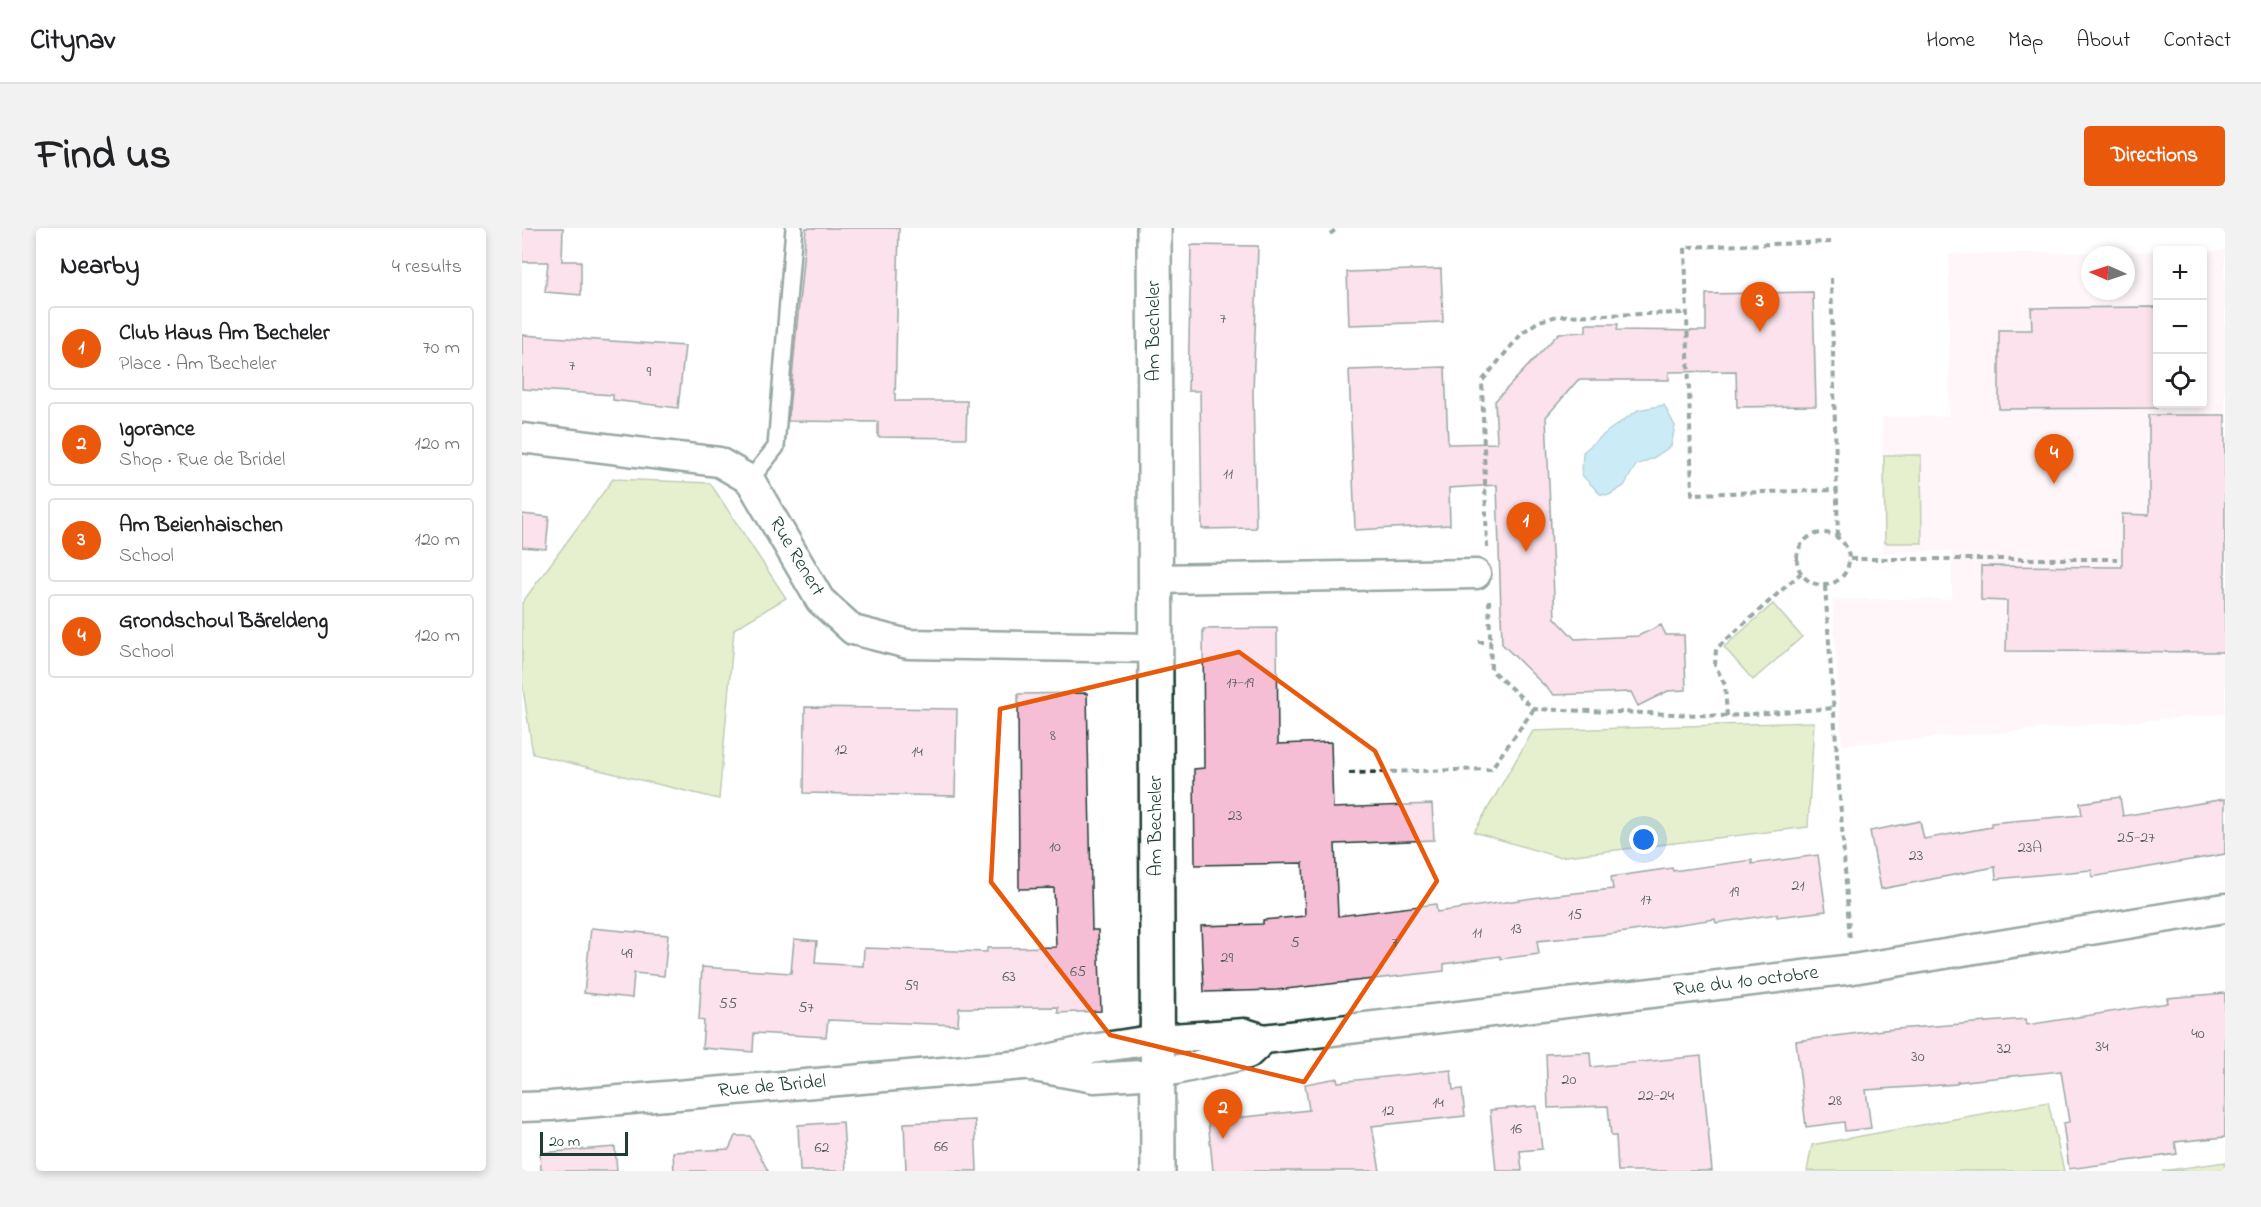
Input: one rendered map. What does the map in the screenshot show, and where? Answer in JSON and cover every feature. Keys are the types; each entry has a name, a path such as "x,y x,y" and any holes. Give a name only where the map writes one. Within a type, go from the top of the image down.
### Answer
{"main road":[{"name":"Am Becheler","path":"1154,228 1157,1074"},
{"path":"1157,1074 1158,1171"}],"street":[{"name":"Rue Renert","path":"522,438 719,462 750,480 820,600 853,630 908,644 1155,648"},
{"path":"1155,579 1484,573"},
{"name":"Rue du 10 octobre","path":"1156,1039 1245,1033 1264,1039 1853,969 2225,908"},
{"name":"Rue de Bridel","path":"522,1107 1023,1065 1092,1049 1156,1039"},
{"name":"Rue du 10 octobre","path":"1157,1074 1248,1054 1264,1039"},
{"name":"Rue de Bridel","path":"1023,1065 1094,1078 1157,1074"}],"lane":[{"path":"750,480 776,447 794,228"}],"path":[{"path":"1330,234 1338,228"},
{"path":"1830,242 1685,247 1692,494 1837,490"},
{"path":"1831,278 1838,537"},
{"path":"1687,313 1558,316 1539,321 1523,332 1482,381 1484,573 1491,642 1491,670 1534,709 1727,716 1834,708"},
{"path":"1821,533 1838,537 1844,543 1850,560 1845,574 1833,584 1825,586 1811,583 1801,573 1797,556 1805,540 1821,533"},
{"path":"1850,560 2117,559"},
{"path":"1727,716 1725,685 1715,664 1716,649 1801,573"},
{"path":"1825,586 1850,948"},
{"path":"1478,642 1491,642"},
{"path":"1349,773 1491,770 1534,709"}],"highlighted area":[{"path":"1239,652 1375,751 1437,881 1304,1082 1110,1035 991,882 1000,709"}],"shaded area":[{"path":"2225,250 2225,714 1842,745 1832,599 1952,599 1952,551 1883,552 1882,417 1949,416 1949,254 2081,252 2081,300 2135,300 2135,251 2153,251 2153,408 2207,408 2207,251"}],"green space":[{"path":"1884,455 1921,455 1922,543 1885,543"},
{"path":"613,479 710,483 786,598 734,629 719,799 533,754 522,682 522,603"},
{"path":"1773,604 1802,637 1753,680 1724,647"},
{"path":"1814,722 1808,827 1558,857 1474,832 1533,731"},
{"path":"2048,1102 2064,1171 1807,1171 1812,1145"},
{"path":"2225,1162 2225,1171 2162,1171"}],"water":[{"path":"1664,405 1675,426 1671,446 1653,458 1636,465 1624,486 1609,495 1600,494 1582,475 1583,452 1638,410"}],"building":[{"path":"522,228 563,228 562,261 581,261 581,295 545,292 548,262 522,262"},
{"path":"806,228 899,228 895,401 967,401 966,438 878,437 878,422 788,421"},
{"path":"1191,245 1258,246 1253,392 1256,528 1202,529 1200,391 1188,391"},
{"path":"1441,269 1443,322 1349,325 1347,272"},
{"path":"1813,292 1816,406 1737,407 1736,371 1669,372 1669,380 1578,380 1546,417 1555,618 1575,639 1638,636 1661,625 1666,635 1684,635 1686,690 1668,691 1638,706 1631,692 1554,695 1502,644 1497,485 1449,488 1450,525 1355,530 1349,370 1445,367 1448,444 1497,443 1495,401 1559,333 1586,332 1586,324 1618,324 1617,330 1706,331 1706,294"},
{"path":"2153,307 2153,408 2157,408 1999,409 1999,330 2032,330 2031,308"},
{"path":"522,335 685,346 678,408 613,400 613,395 522,389"},
{"path":"2149,415 2225,415 2225,652 2006,651 2007,601 1981,600 1981,566 2122,567 2122,514 2149,515"},
{"path":"522,514 549,517 546,549 522,547"},
{"path":"1277,628 1278,744 1331,742 1333,808 1432,804 1434,840 1335,844 1338,916 1436,904 1437,912 1613,889 1611,877 1672,868 1673,871 1752,860 1752,864 1818,855 1826,911 1777,917 1777,914 1716,923 1715,919 1619,933 1537,941 1539,954 1501,959 1500,956 1444,964 1444,971 1277,990 1204,992 1201,926 1263,924 1263,920 1305,916 1303,863 1195,865 1194,769 1204,768 1203,629"},
{"path":"1087,693 1092,930 1098,930 1101,1011 1058,1013 1058,1007 959,1008 958,1025 828,1020 826,1037 754,1033 753,1052 702,1048 704,1021 699,1020 702,967 791,973 794,939 817,941 815,963 863,966 864,948 987,952 987,948 1056,947 1054,888 1019,889 1018,694"},
{"path":"805,707 957,709 955,796 804,793"},
{"path":"2120,797 2123,816 2225,799 2225,854 2092,877 2091,870 1996,879 1995,867 1881,889 1870,831 1920,821 1924,839 1991,827 1991,823 2082,815 2080,803"},
{"path":"591,928 668,935 664,976 634,973 632,998 584,993"},
{"path":"2225,993 2225,1137 2175,1142 2177,1154 2069,1169 2063,1123 2069,1122 2061,1071 1957,1082 1957,1084 1866,1090 1871,1128 1845,1131 1844,1122 1806,1127 1796,1041 1883,1030 2026,1019 2027,1025 2168,1003 2167,998"},
{"path":"1590,1052 1591,1067 1701,1056 1712,1171 1618,1171 1616,1136 1611,1136 1608,1106 1548,1108 1546,1054"},
{"path":"1451,1070 1453,1090 1462,1089 1465,1116 1372,1126 1380,1171 1213,1171 1208,1121 1309,1110 1305,1084 1337,1078 1338,1082"},
{"path":"1537,1106 1542,1149 1520,1151 1522,1171 1496,1171 1490,1110"},
{"path":"975,1120 977,1171 906,1171 904,1123"},
{"path":"843,1122 846,1171 800,1171 798,1125"},
{"path":"735,1136 750,1136 768,1171 674,1171 673,1152 729,1149"},
{"path":"615,1147 617,1171 541,1171 540,1153"}],"place":[{"name":"Am Beienhaischen","path":"1760,332"},
{"name":"Grondschoul Bäreldeng","path":"2054,484"},
{"name":"Club Haus Am Becheler","path":"1526,552"},
{"name":"Igorance","path":"1223,1139"}]}
